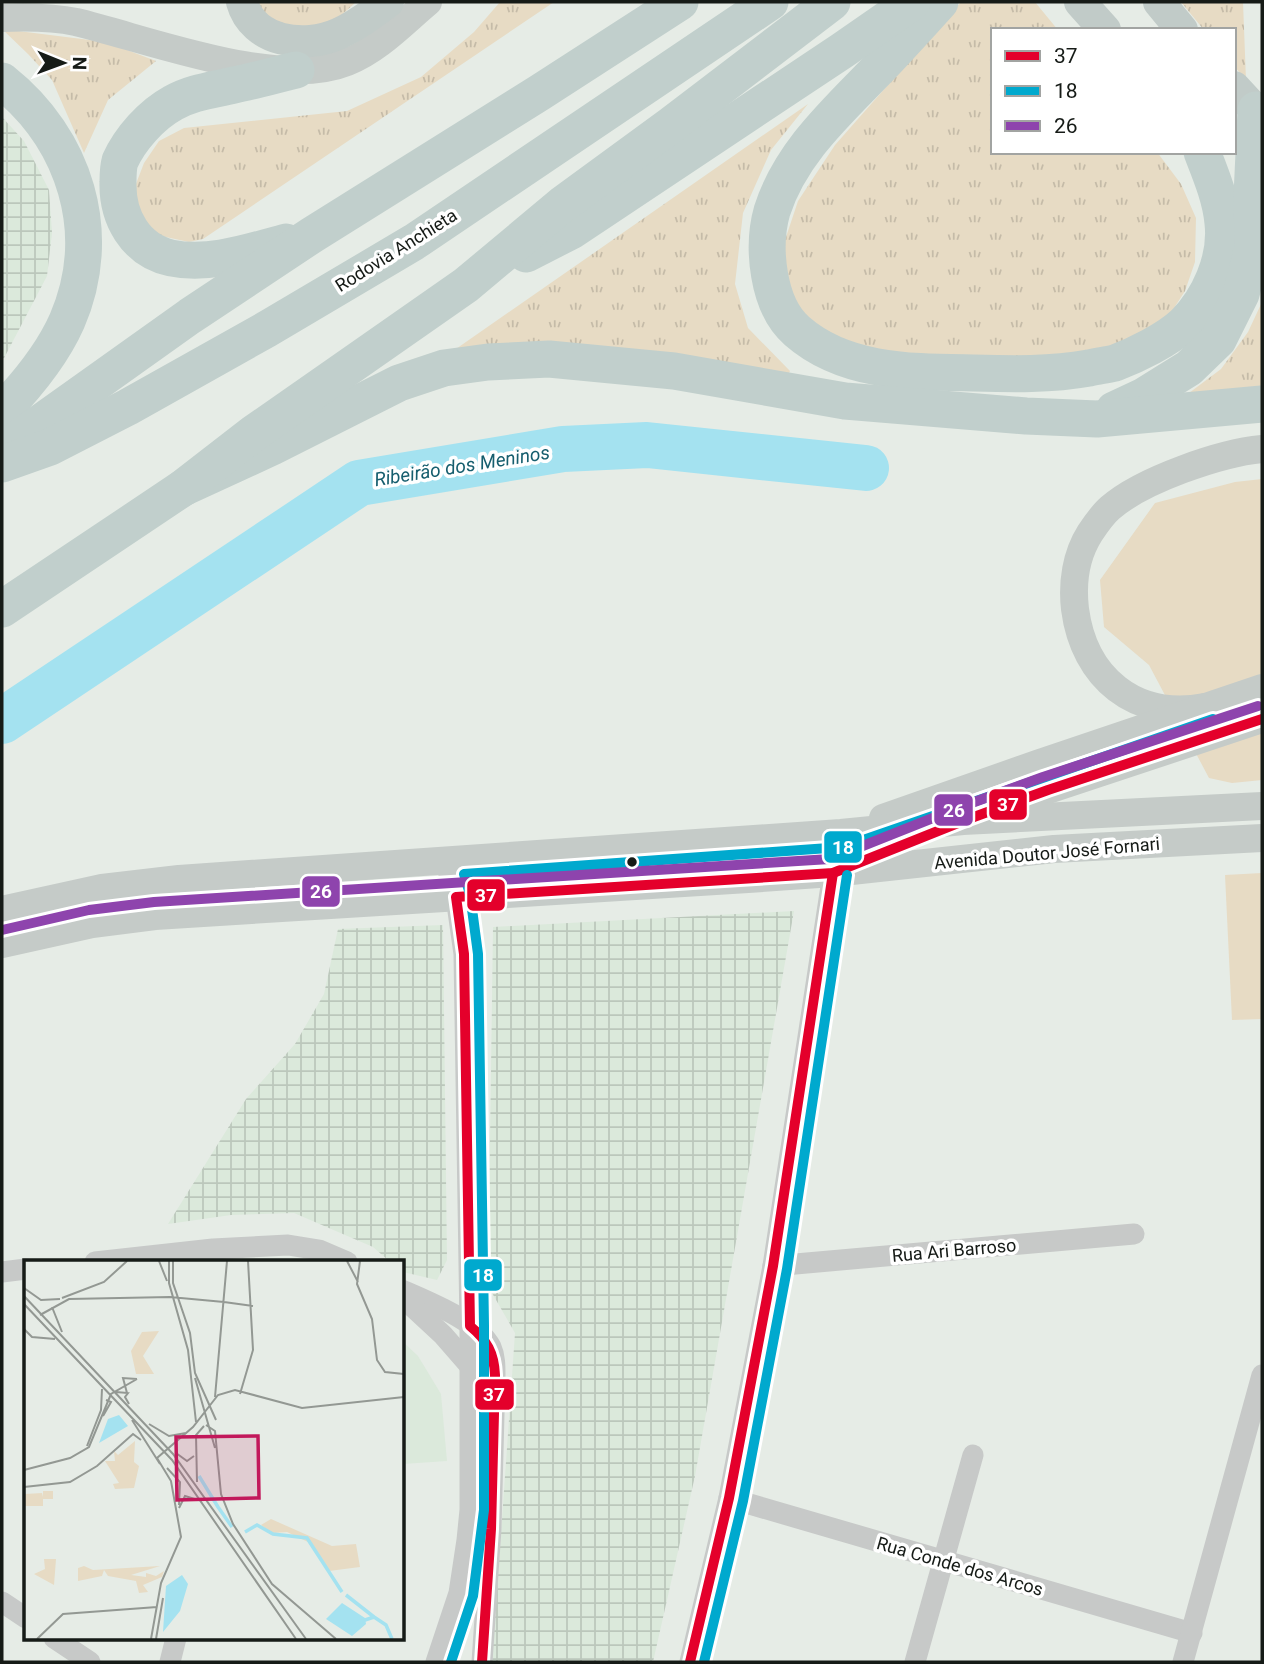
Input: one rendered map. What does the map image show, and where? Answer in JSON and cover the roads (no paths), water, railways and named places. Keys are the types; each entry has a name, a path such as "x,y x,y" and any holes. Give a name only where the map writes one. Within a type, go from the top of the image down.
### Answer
{"highway":[{"path":"2,450 190,316 680,2"},
{"name":"Rodovia Anchieta","path":"2,464 50,447 128,407 414,242 770,2"},
{"path":"2,609 183,488 254,432 466,285 563,204 832,2"},
{"path":"466,285 570,231 912,2"},
{"path":"940,2 823,126 791,168 772,211 767,239 768,268 774,293 782,312 794,329 817,346 843,358 871,366 929,373 1033,374 1079,370 1113,363 1140,352 1184,324 1215,278 1222,250 1223,224 1214,183 1203,154"},
{"path":"296,70 201,92 163,109 142,128 127,147 118,170 118,194 124,221 135,237 151,251 169,258 216,258 313,235"},
{"path":"2,81 31,108 68,164 80,201 83,240 80,279 68,320 46,359 2,411"},
{"path":"1097,419 1144,396 1189,368 1218,340 1241,294 1253,247 1257,202 1251,105"},
{"path":"183,488 399,383 444,368 488,362 549,359 660,369 845,401 1026,416 1097,419 1262,404"}],"main road":[{"path":"242,2 246,14 259,29 276,38 306,41 337,34 388,2"},
{"path":"1080,2 1103,28"},
{"path":"1159,2 1180,28"},
{"path":"1214,154 1257,202"}],"street":[{"path":"2,18 65,20 234,63 296,70 336,66 355,59 386,38 428,2"},
{"path":"1262,449 1194,465 1124,498 1098,521 1085,543 1073,584 1076,619 1086,650 1104,677 1116,689 1130,698 1161,709 1210,716 1262,719"},
{"path":"963,821 1048,790 1210,716 1262,688"},
{"path":"690,1662 729,1498 773,1266 841,833 1037,764 1210,716"},
{"name":"Avenida Doutor José Fornari","path":"2,910 102,888 179,879 841,833 963,821 1262,806"},
{"name":"Avenida Doutor José Fornari","path":"833,873 963,821"},
{"name":"Avenida Doutor José Fornari","path":"2,944 92,924 155,916 833,873 1054,849 1262,838"},
{"path":"436,1662 459,1593 470,1510 464,954 456,897 445,861"},
{"name":"Rua Ari Barroso","path":"773,1266 1134,1234"},
{"path":"124,1260 246,1246 289,1245 319,1250 342,1260"},
{"path":"2,1272 24,1269"},
{"path":"404,1291 470,1326 487,1341 494,1360 491,1529 482,1662"},
{"path":"404,1299 443,1335 470,1366"},
{"path":"1183,1662 1258,1405 1262,1376"},
{"path":"915,1662 973,1455"},
{"name":"Rua Conde dos Arcos","path":"729,1498 1192,1633"},
{"path":"2,1602 24,1617"},
{"path":"57,1640 90,1662"},
{"path":"170,1662 177,1640"},
{"path":"178,1640 183,1662"}],"waterway":[{"name":"Ribeirão dos Meninos","path":"2,721 359,483 563,449 647,445 866,468"}]}
